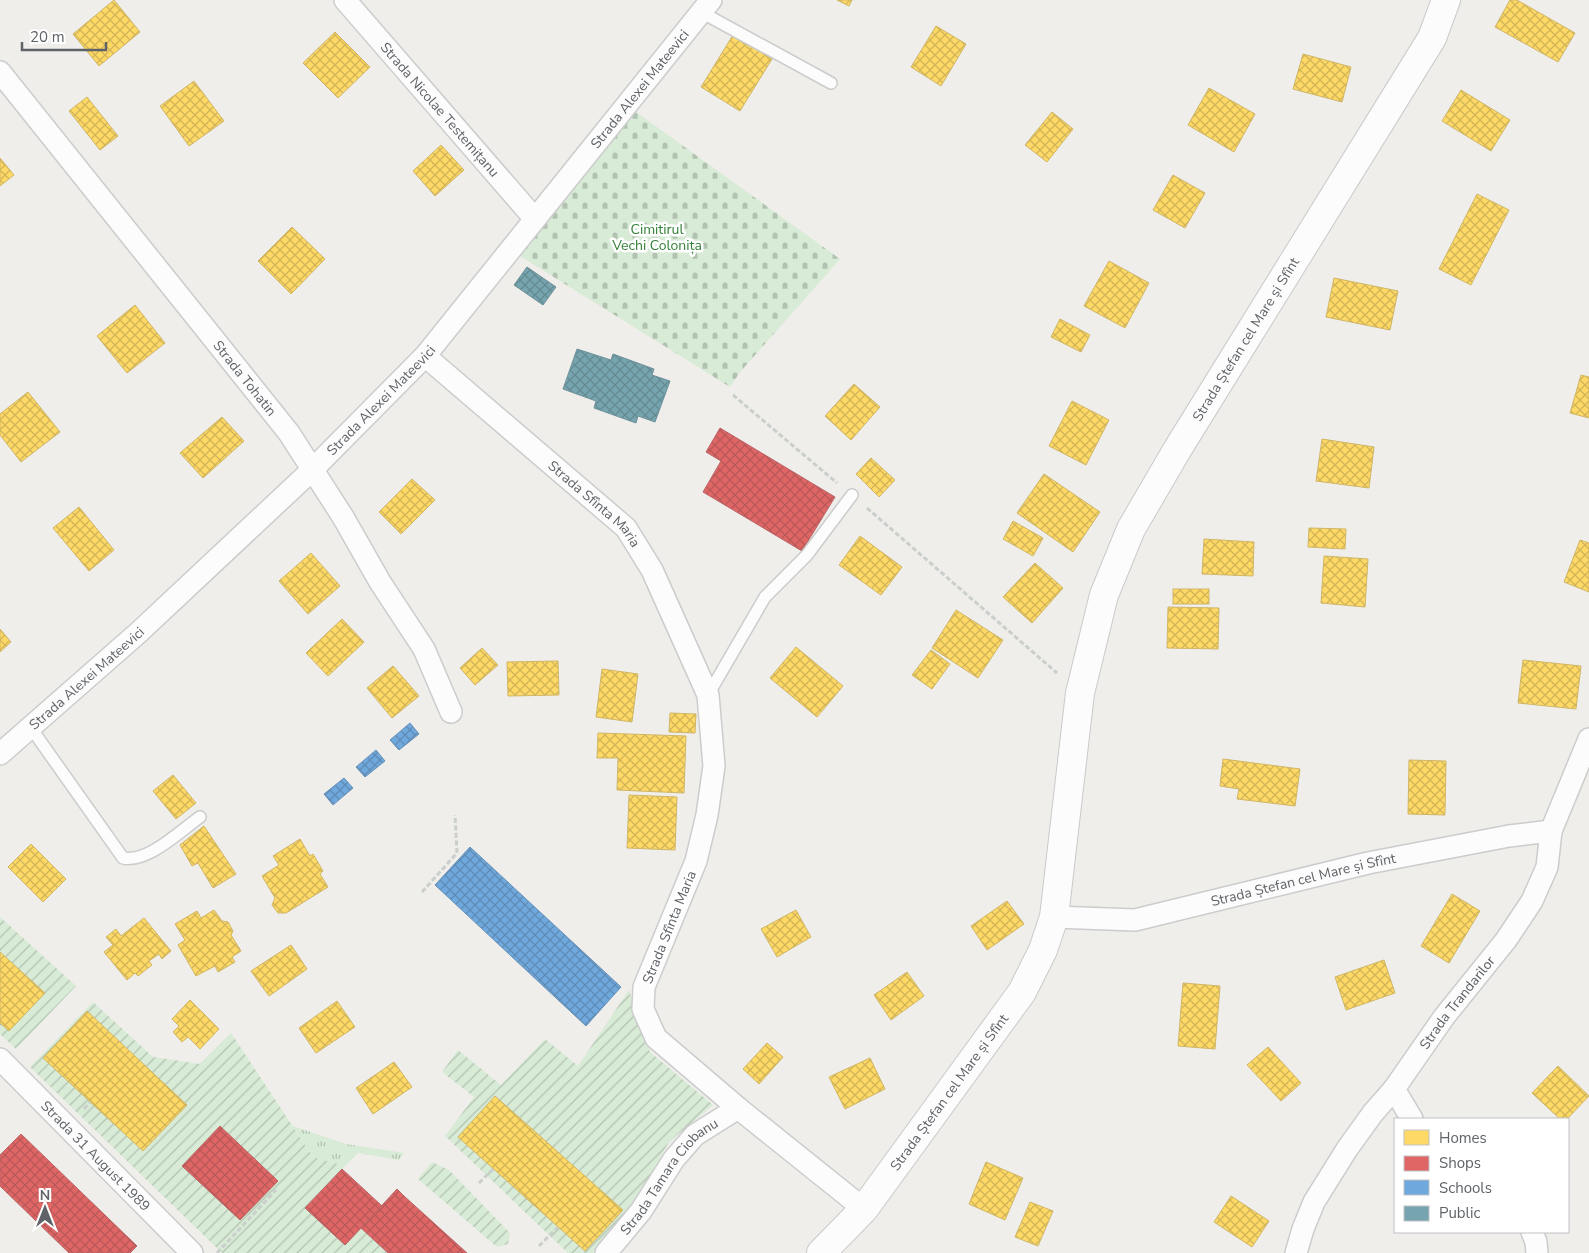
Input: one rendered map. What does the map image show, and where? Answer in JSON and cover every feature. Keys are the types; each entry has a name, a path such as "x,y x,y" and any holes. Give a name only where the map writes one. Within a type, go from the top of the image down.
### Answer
{"street":[{"name":"Strada Nicolae Testemițanu","path":"345,0 535,219"},
{"name":"Strada Ștefan cel Mare și Sfînt","path":"821,1253 864,1209 1022,992 1043,950 1054,917 1080,693 1104,595 1131,529 1177,450 1432,38 1446,0"},
{"name":"Strada Alexei Mateevici","path":"0,754 138,633 312,470 425,356 706,6"},
{"name":"Strada Tohatin","path":"0,72 289,433 343,517 380,582 424,649 451,712"},
{"name":"Strada Sfînta Maria","path":"425,356 626,528 652,570 708,695 714,766 707,815 696,861 644,987 643,1009 656,1038 738,1108 864,1209"},
{"name":"Strada Trandarilor","path":"1296,1253 1314,1202 1347,1149 1373,1113 1394,1089 1444,1017 1506,940 1532,901 1547,867 1551,832 1589,739"},
{"name":"Strada Ștefan cel Mare și Sfînt","path":"1054,917 1135,920 1368,863 1509,836 1551,832"},
{"name":"Strada 31 August 1989","path":"0,1059 192,1253"},
{"path":"1394,1089 1411,1118"},
{"name":"Strada Tamara Ciobanu","path":"606,1253 641,1211 674,1159 690,1141 738,1108"},
{"path":"1532,1233 1537,1253"}],"lane":[{"path":"706,6 831,83"},
{"path":"708,695 765,597 807,555 852,495"},
{"path":"31,728 123,858 130,860 149,854 200,816"}],"path":[{"path":"733,395 852,495 1080,693"},
{"path":"422,892 457,853 455,815"},
{"path":"479,1182 493,1169"},
{"path":"217,1253 276,1190"},
{"path":"538,1246 558,1227"}],"green space":[{"name":"Cimitirul Vechi Colonița","path":"636,112 840,259 741,371 730,387 520,256"},
{"path":"0,917 76,986 16,1049 0,1034"},
{"path":"629,990 650,1052 713,1105 669,1142 627,1215 593,1253 568,1253 445,1136 474,1097 442,1072 458,1050 501,1085 545,1039 578,1066"},
{"path":"93,1002 153,1057 200,1064 231,1033 313,1157 338,1164 342,1169 305,1208 345,1245 361,1228 388,1253 222,1253 30,1067"},
{"path":"293,1126 346,1144 404,1153 399,1160 358,1153 342,1169 338,1164 313,1157"},
{"path":"432,1162 449,1170 510,1233 508,1244 497,1247 418,1179"}],"building: Homes":[{"path":"114,0 140,32 99,66 73,34"},
{"path":"837,0 852,0 849,6"},
{"path":"1510,0 1517,0 1575,33 1558,62 1495,27"},
{"path":"936,26 966,44 941,86 911,67"},
{"path":"335,32 370,67 338,98 303,63"},
{"path":"733,35 772,59 740,111 701,87"},
{"path":"1303,54 1351,67 1342,102 1293,89"},
{"path":"194,81 224,121 189,146 160,106"},
{"path":"1209,88 1255,114 1234,152 1188,125"},
{"path":"1461,90 1510,120 1491,151 1442,121"},
{"path":"87,97 118,136 100,150 69,111"},
{"path":"1052,112 1073,129 1047,162 1025,145"},
{"path":"441,145 464,170 435,196 413,171"},
{"path":"0,158 14,175 0,186"},
{"path":"1173,175 1205,193 1185,228 1153,210"},
{"path":"1477,194 1509,210 1471,285 1439,269"},
{"path":"292,227 325,259 291,294 258,261"},
{"path":"1109,261 1149,283 1125,328 1084,306"},
{"path":"1334,278 1398,291 1390,330 1326,317"},
{"path":"135,305 165,343 127,373 97,336"},
{"path":"1060,319 1090,335 1081,352 1051,337"},
{"path":"1581,375 1589,377 1589,418 1570,413"},
{"path":"854,384 880,407 851,440 825,416"},
{"path":"28,392 60,432 21,462 0,435 0,414"},
{"path":"1072,401 1109,420 1086,465 1049,446"},
{"path":"222,417 244,441 203,478 180,453"},
{"path":"1322,439 1374,447 1369,488 1316,481"},
{"path":"871,458 895,480 879,497 856,474"},
{"path":"1044,474 1100,512 1073,552 1017,513"},
{"path":"412,479 435,500 401,534 379,512"},
{"path":"79,507 114,550 89,571 53,528"},
{"path":"1013,521 1043,538 1033,556 1003,539"},
{"path":"1309,528 1346,529 1345,549 1308,547"},
{"path":"860,536 902,567 881,595 839,565"},
{"path":"1204,539 1254,542 1253,576 1202,574"},
{"path":"1580,540 1589,543 1589,592 1564,582"},
{"path":"311,553 340,586 308,614 279,581"},
{"path":"1324,556 1368,559 1365,607 1321,603"},
{"path":"1035,563 1063,588 1032,623 1003,597"},
{"path":"1173,589 1209,589 1209,604 1173,604"},
{"path":"1168,607 1219,608 1218,649 1167,648"},
{"path":"956,610 1003,640 978,678 932,648"},
{"path":"342,619 364,642 328,676 306,653"},
{"path":"0,629 11,642 0,652"},
{"path":"796,647 843,686 817,717 770,678"},
{"path":"482,648 498,665 475,685 460,668"},
{"path":"931,650 950,664 932,689 912,675"},
{"path":"1523,660 1581,666 1576,709 1518,703"},
{"path":"558,661 559,695 508,696 507,662"},
{"path":"393,666 419,696 392,718 367,688"},
{"path":"602,669 638,674 632,722 596,717"},
{"path":"670,713 696,714 695,733 669,732"},
{"path":"598,733 686,736 684,793 617,790 618,758 597,758"},
{"path":"1223,759 1300,769 1295,806 1237,799 1239,789 1220,786"},
{"path":"1409,760 1446,761 1445,815 1408,814"},
{"path":"173,775 196,803 176,819 153,791"},
{"path":"629,795 677,797 675,850 627,848"},
{"path":"204,826 236,874 213,888 198,863 192,866 180,845"},
{"path":"300,839 310,856 313,854 323,871 320,874 328,887 286,913 278,913 272,905 275,898 262,876 279,865 273,856"},
{"path":"31,844 66,879 43,902 8,867"},
{"path":"1452,894 1480,911 1449,963 1421,946"},
{"path":"1007,901 1024,924 987,950 971,926"},
{"path":"214,910 222,921 228,922 233,931 231,935 241,951 232,957 235,962 218,972 215,966 196,976 178,945 185,940 175,924 197,911 201,918"},
{"path":"796,910 811,937 777,957 761,929"},
{"path":"144,918 171,951 162,959 159,954 149,961 152,965 138,976 135,973 127,980 104,952 113,945 106,937 116,929 121,936"},
{"path":"291,945 307,969 269,996 251,971"},
{"path":"0,952 45,993 9,1031 0,1023"},
{"path":"1384,960 1395,993 1346,1010 1335,977"},
{"path":"907,972 924,996 891,1020 874,995"},
{"path":"1183,983 1220,986 1215,1049 1178,1046"},
{"path":"190,1000 219,1029 200,1049 188,1037 182,1042 173,1032 179,1026 172,1019"},
{"path":"337,1001 355,1027 316,1053 299,1028"},
{"path":"87,1011 187,1105 143,1151 43,1058"},
{"path":"767,1043 783,1057 759,1084 743,1069"},
{"path":"1268,1047 1301,1083 1281,1101 1247,1065"},
{"path":"870,1058 885,1089 845,1109 829,1077"},
{"path":"394,1062 412,1087 373,1114 356,1088"},
{"path":"1558,1066 1589,1096 1568,1118 1559,1118 1532,1093"},
{"path":"495,1096 623,1210 585,1251 458,1137"},
{"path":"986,1162 1023,1178 1005,1220 969,1204"},
{"path":"1231,1196 1269,1221 1252,1247 1214,1222"},
{"path":"1030,1202 1053,1211 1038,1246 1015,1237"}],"building: Shops":[{"path":"720,428 835,497 802,551 703,492 721,461 706,452"},
{"path":"220,1126 278,1181 240,1220 182,1166"},
{"path":"21,1134 137,1246 130,1253 69,1253 0,1186 0,1155"},
{"path":"342,1169 382,1206 345,1245 305,1208"},
{"path":"397,1189 467,1253 388,1253 361,1228"}],"building: Schools":[{"path":"410,723 419,734 399,750 390,740"},
{"path":"376,750 385,761 365,777 356,767"},
{"path":"344,778 353,788 333,805 324,794"},
{"path":"470,847 621,987 586,1026 435,885"}],"building: Public":[{"path":"527,267 556,287 543,305 514,285"},
{"path":"577,349 611,360 613,354 654,369 652,375 670,381 655,422 638,416 636,423 594,408 596,401 563,389"}]}
